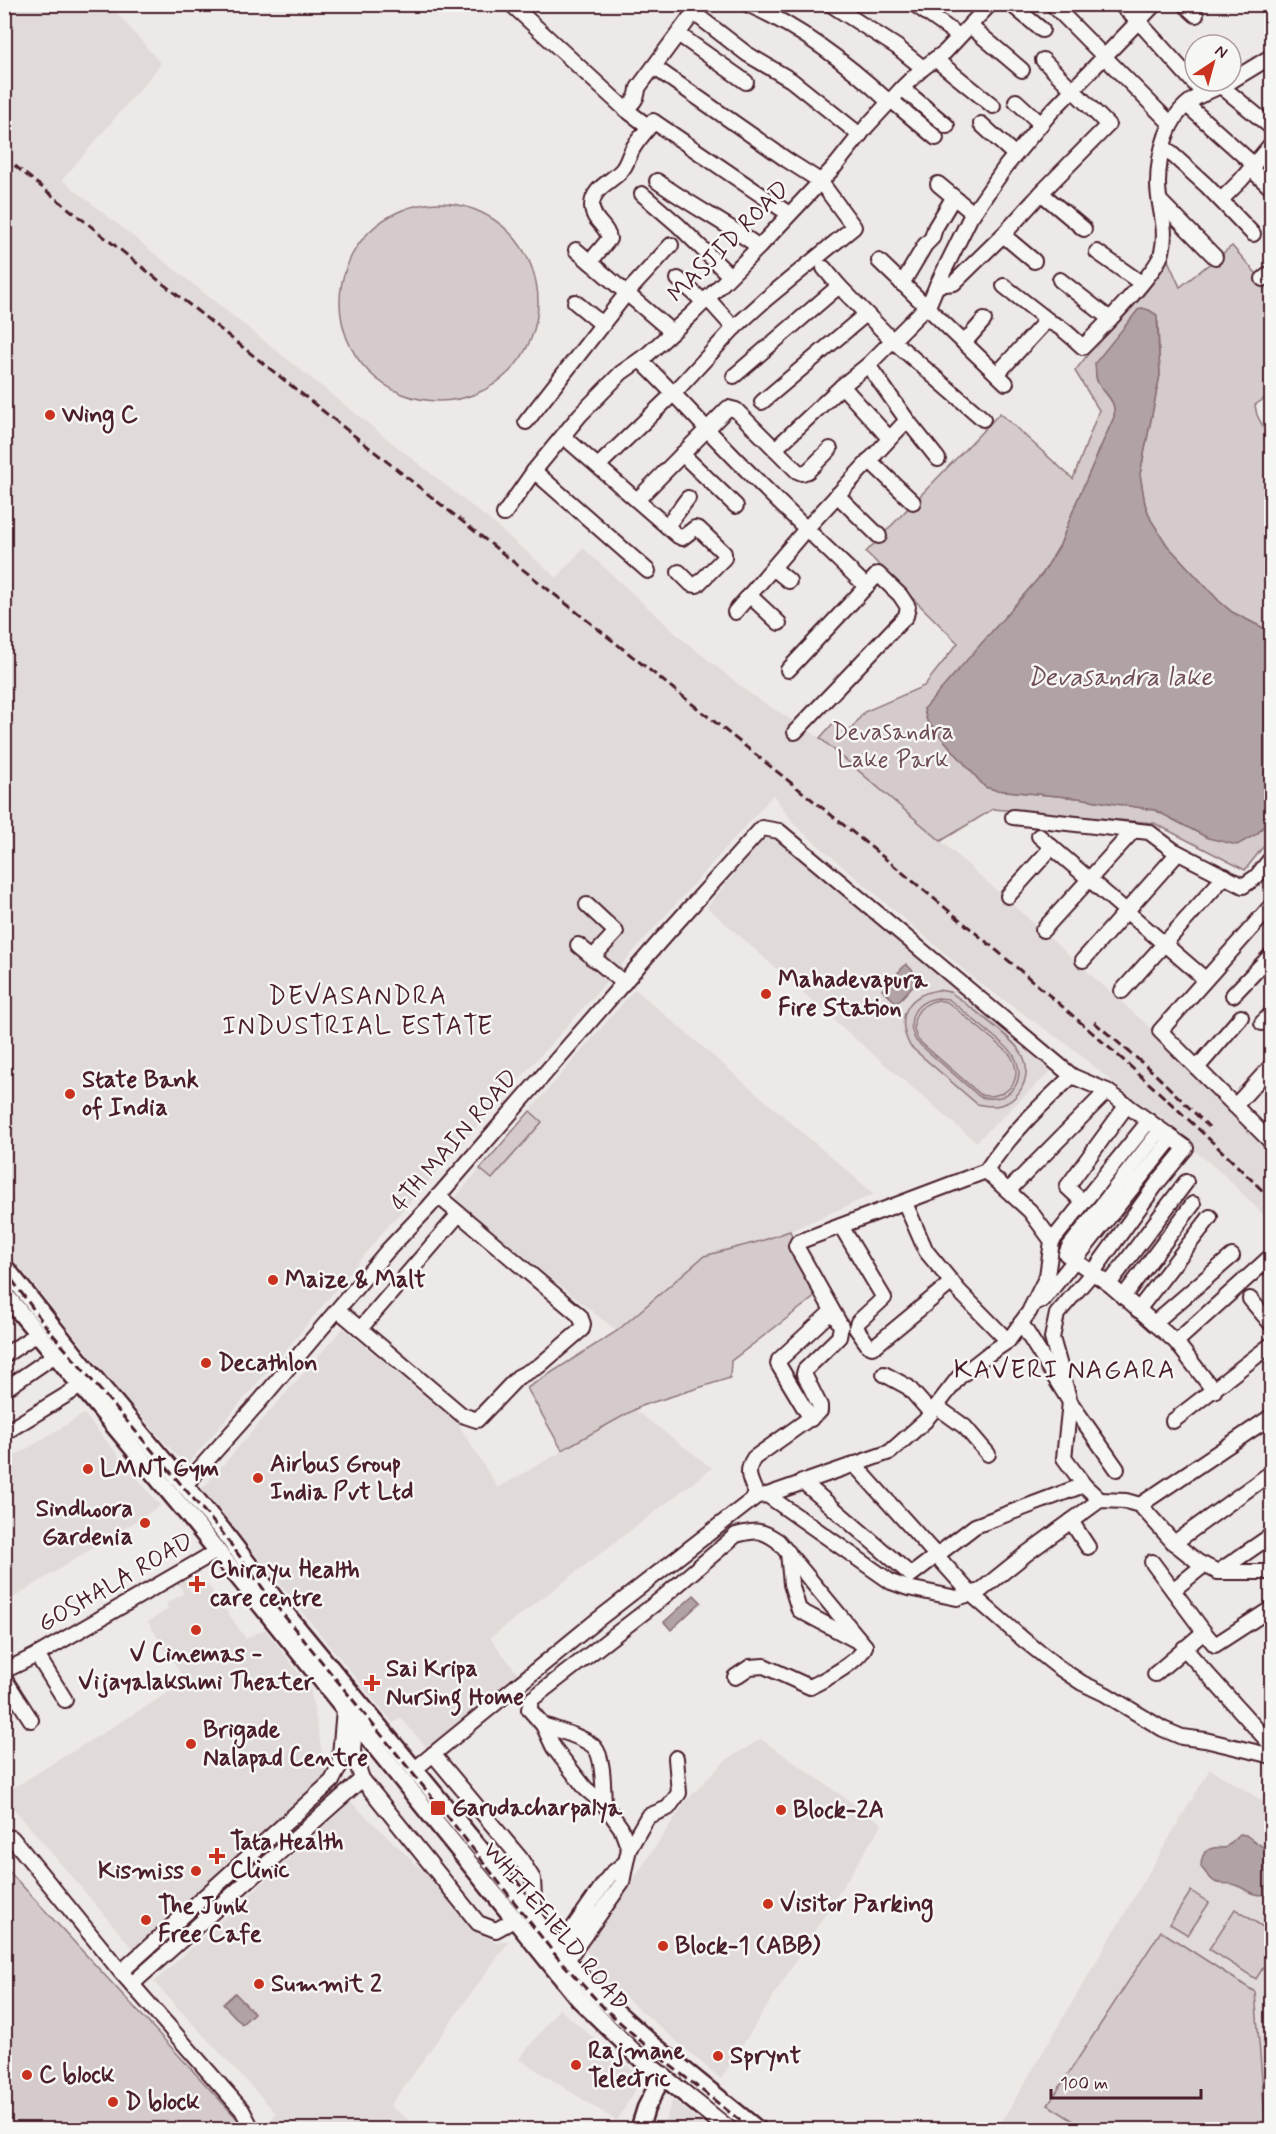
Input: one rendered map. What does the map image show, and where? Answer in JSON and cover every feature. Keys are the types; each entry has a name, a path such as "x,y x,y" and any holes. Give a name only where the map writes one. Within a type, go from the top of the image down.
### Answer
{"main road":[{"name":"WHITEFIELD ROAD","path":"4,1266 223,1531 290,1619 415,1769 593,1991 640,2058 663,2075"},
{"name":"WHITEFIELD ROAD","path":"4,1293 217,1551 579,1999 613,2021 758,2130"},
{"path":"639,2130 646,2108 663,2075 730,2130"}],"street":[{"path":"511,4 625,109 649,127"},
{"path":"747,4 767,13 827,51 860,75 936,138"},
{"path":"830,4 897,47 923,68"},
{"path":"914,4 959,36"},
{"path":"1011,4 1042,30"},
{"path":"1052,4 1170,123"},
{"path":"1004,286 1083,347 1141,283 1162,255 1164,225 1158,185 1170,123 1192,100 1204,94 1120,4"},
{"path":"775,449 842,386 868,365 929,304 936,285 973,213 1016,155 1041,124 1155,4"},
{"path":"1184,4 1196,15"},
{"path":"1265,4 1272,10"},
{"name":"MASJID ROAD","path":"504,514 534,471 580,415 621,374 672,332 759,247 902,88 923,68 945,52 988,5"},
{"path":"625,109 632,104 638,95 638,88 697,9 747,54 791,80 860,135"},
{"path":"970,26 1022,70"},
{"path":"678,34 746,81"},
{"path":"1243,74 1272,57"},
{"path":"935,59 993,106"},
{"path":"936,285 954,283 1108,125 1043,60"},
{"path":"599,465 674,393 734,328 854,227 820,181 654,67"},
{"path":"902,88 947,126"},
{"path":"1238,93 1272,128"},
{"path":"1016,101 1041,124"},
{"path":"1187,105 1272,189"},
{"path":"590,262 609,239 609,233 595,218 592,206 595,195 602,186 625,167 631,151 653,122 789,214"},
{"path":"981,124 1016,155"},
{"path":"1221,200 1272,143"},
{"path":"1164,147 1221,200 1253,234"},
{"path":"657,181 733,228 759,247"},
{"path":"938,184 973,213"},
{"path":"1041,193 1084,229"},
{"path":"642,194 678,225 729,275"},
{"path":"902,284 925,245 932,238 935,228 953,198"},
{"path":"1161,202 1215,257"},
{"path":"1003,235 1034,261"},
{"path":"526,422 626,294 671,245"},
{"path":"576,250 672,332"},
{"path":"1097,252 1141,283"},
{"path":"879,261 1002,378 1044,322 1049,321"},
{"path":"824,268 892,340 984,419"},
{"path":"678,279 705,300 734,328"},
{"path":"1060,280 1110,319"},
{"path":"734,376 839,286"},
{"path":"575,302 603,325"},
{"path":"762,402 866,314"},
{"path":"964,343 984,320"},
{"path":"640,360 806,529 866,586"},
{"path":"868,365 906,420 938,459"},
{"path":"842,386 889,438"},
{"path":"637,500 728,408 733,408 797,471 802,473 807,471 830,449"},
{"path":"735,612 806,529 906,420"},
{"path":"563,436 682,538 695,528 699,529 724,553 724,558 697,585 692,584 679,572"},
{"path":"682,454 736,506"},
{"path":"868,460 913,501"},
{"path":"534,471 648,571"},
{"path":"837,495 879,536"},
{"path":"667,526 688,498"},
{"path":"773,567 789,581"},
{"path":"788,670 878,574 900,595 908,607 906,616 795,732"},
{"path":"750,595 779,622"},
{"path":"1013,817 1149,832 1178,853 1243,886 1256,877 1272,857"},
{"name":"4TH MAIN ROAD","path":"184,1486 388,1250 762,828 779,831 1072,1076"},
{"path":"1042,930 1134,830"},
{"path":"1040,836 1205,979"},
{"path":"1008,896 1052,847"},
{"path":"1083,960 1178,853"},
{"path":"1122,991 1225,876"},
{"path":"1271,1142 1160,1030 1272,904"},
{"path":"587,905 616,932 592,958"},
{"path":"578,945 624,983"},
{"path":"1233,995 1272,954"},
{"path":"1197,1068 1241,1017"},
{"path":"1235,1106 1272,1065"},
{"path":"1100,1500 1084,1485 1064,1458 1070,1402 1052,1338 1057,1314 1093,1272 1158,1182 1186,1148 1107,1091 1072,1076 1003,1145 986,1170 905,1203 801,1240 796,1246 841,1326 839,1337 805,1370 804,1374 820,1406 820,1411 754,1458 747,1471 762,1495 891,1582 908,1588 957,1598 980,1591 1100,1500 1126,1501 1140,1505 1174,1543 1204,1565 1218,1572 1272,1572"},
{"path":"1009,1190 1107,1091"},
{"path":"1083,1202 1067,1187 1127,1105"},
{"path":"1038,1301 1047,1276 1052,1240 1149,1121"},
{"path":"1167,1135 1155,1137 1141,1166 1066,1251 1066,1254 1109,1284 1176,1342 1214,1391"},
{"path":"1141,1166 1158,1182"},
{"path":"986,1170 1030,1211 1052,1240"},
{"path":"1109,1284 1186,1182"},
{"path":"338,1310 462,1415 477,1420 518,1377 539,1366 582,1329 580,1316 438,1196"},
{"path":"905,1203 926,1251 1008,1341"},
{"path":"1123,1297 1193,1204"},
{"path":"360,1329 459,1214"},
{"path":"1137,1310 1210,1217"},
{"path":"841,1226 884,1298 858,1322 856,1328 868,1345 872,1347 876,1345 952,1282"},
{"path":"1154,1323 1232,1256"},
{"path":"1176,1342 1268,1259"},
{"path":"415,1769 596,1622 762,1495 890,1452 925,1421 959,1377 987,1354 1008,1341 1038,1301 1075,1262"},
{"path":"1250,1299 1272,1325"},
{"path":"1038,1301 1057,1314"},
{"path":"811,1419 778,1364 790,1349 832,1311"},
{"path":"1021,1323 1070,1402 1117,1469"},
{"path":"4,1356 38,1333"},
{"path":"1173,1421 1272,1344"},
{"path":"4,1390 55,1355"},
{"path":"884,1374 908,1387 933,1410 965,1427 988,1454"},
{"path":"4,1433 81,1386"},
{"path":"1140,1505 1272,1416"},
{"path":"854,1464 971,1594 1058,1667 1163,1729 1182,1737 1205,1740 1272,1756"},
{"path":"1174,1543 1272,1472"},
{"path":"802,1481 911,1575 975,1526 1084,1485"},
{"path":"1071,1521 1088,1547"},
{"path":"628,1856 621,1828 604,1804 586,1789 554,1748 543,1725 529,1709 532,1699 661,1599 736,1535 763,1531 778,1541 865,1646"},
{"path":"1218,1572 1272,1535"},
{"name":"GOSHALA ROAD","path":"4,1671 37,1655 217,1551"},
{"path":"788,1552 792,1584 799,1610 865,1646"},
{"path":"1152,1562 1215,1646 1272,1608"},
{"path":"1173,1590 1204,1565"},
{"path":"1155,1674 1203,1631"},
{"path":"735,1677 750,1667 764,1666 810,1687 860,1655 865,1646"},
{"path":"1184,1648 1272,1746"},
{"path":"37,1655 65,1700"},
{"path":"4,1678 31,1720"},
{"path":"121,1972 332,1780 337,1773 344,1708"},
{"path":"355,1723 353,1752 362,1779 478,1923 496,1930 514,1920"},
{"path":"543,1725 579,1738 595,1748 600,1761 604,1804"},
{"path":"433,1754 520,1858 533,1879 535,1919"},
{"path":"562,1954 564,1941 610,1875 628,1856 648,1816 668,1808 679,1793 676,1758"},
{"path":"132,1984 362,1779"},
{"path":"4,1837 12,1838 121,1972 242,2110 249,2123 247,2130"},
{"path":"220,1883 230,1895"}],"shaded area":[{"path":"4,5 110,5 161,64 62,180 488,519 557,578 583,548 683,640 753,696 819,737 941,841 1154,1031 1271,1151 1271,1222 1224,1175 1072,1048 977,981 797,827 773,795 383,1232 186,1466 125,1398 5,1249"},
{"path":"772,837 783,841 1051,1071 976,1142 707,907 764,838"},
{"path":"635,989 874,1194 790,1231 761,1241 743,1244 617,1331 453,1200"},
{"path":"343,1328 458,1424 498,1488 635,1410 712,1468 490,1638 518,1674 429,1750 401,1718 393,1723 202,1489"},
{"path":"84,1414 160,1506 5,1603 5,1462"},
{"path":"184,1580 192,1593 207,1584 246,1639 265,1629 310,1688 323,1758 329,1774 135,1951 5,1798 5,1793 186,1682 148,1622 169,1609 166,1604 184,1593 178,1583"},
{"path":"761,1739 882,1824 721,2079 597,1973 586,1950 687,1800 725,1761"},
{"path":"1210,1769 1271,1806 1271,2129 997,2130"},
{"path":"351,1802 439,1886 476,1932 496,1942 509,1941 390,2106 420,2129 264,2129 276,2113 154,1982"},
{"path":"559,2009 642,2078 617,2121 519,2059"},
{"path":"673,2100 710,2129 662,2129"}],"green space":[{"path":"439,203 458,205 477,211 494,220 509,232 521,247 530,264 536,283 538,302 536,321 530,340 521,357 509,372 494,384 477,393 458,399 439,401 420,399 401,393 384,384 369,372 357,357 348,340 342,321 340,302 342,283 348,264 357,247 369,232 384,220 401,211 420,205"},
{"name":"Devasandra Lake Park","path":"1232,246 1271,290 1271,394 1255,405 1257,415 1271,442 1271,632 1232,612 1219,601 1167,545 1151,520 1145,504 1140,474 1160,375 1158,322 1142,308 1096,363 1097,381 1112,403 1115,412 1060,545 1043,573 924,710 927,721 985,787 1155,810 1208,838 1257,834 1271,817 1271,837 1245,870 1154,823 993,809 941,841 820,738 836,720 850,731 864,712 924,686 958,643 866,552 1000,413 1073,479 1099,410 1075,371 1154,269 1167,258 1180,287"},
{"path":"938,990 950,992 994,1025 1018,1048 1026,1065 1026,1077 1019,1093 1011,1101 997,1106 977,1104 910,1046 904,1026 904,1017 912,1002 927,993","holes":["948,999 1010,1050 1016,1060 1019,1069 1015,1086 1001,1097 980,1097 916,1041 911,1026 918,1007 930,1000"]},
{"path":"938,1000 954,1007 1008,1052 1016,1069 1012,1084 1007,1090 991,1096 981,1095 918,1040 914,1026 916,1014 925,1005"},
{"path":"530,1111 542,1122 492,1179 480,1169"},
{"path":"790,1231 816,1296 731,1361 730,1378 641,1406 562,1450 527,1388 617,1331 704,1256"},
{"path":"4,1866 242,2124 238,2129 5,2129"},
{"path":"1191,1891 1209,1903 1188,1935 1170,1924"},
{"path":"1235,1909 1271,1932 1271,1955 1256,1979 1209,1949"},
{"path":"1161,1931 1255,1992 1266,2129 1086,2129 1048,2105"}],"water":[{"name":"Devasandra lake","path":"1142,308 1157,315 1160,375 1140,474 1145,504 1151,520 1167,545 1219,601 1232,612 1271,632 1271,817 1257,834 1237,845 1208,838 1155,810 985,787 927,721 924,709 1043,573 1060,545 1114,417 1112,402 1097,381 1095,363"},
{"path":"906,964 920,978 897,1003 882,990"},
{"path":"694,1595 701,1602 671,1630 664,1622"},
{"path":"1240,1834 1246,1835 1271,1855 1272,1891 1267,1894 1258,1895 1232,1884 1215,1882 1201,1867 1201,1861 1207,1850 1225,1848"},
{"path":"235,1993 254,2013 242,2024 223,2004"}],"railway":[{"path":"4,157 676,691 981,937 1129,1065 1272,1200"},
{"path":"1094,1022 1153,1072 1209,1127"},
{"path":"4,1269 48,1329 221,1531 273,1602 445,1813 557,1957 605,2009 652,2051 752,2130"}],"place":[{"name":"Wing C","path":"50,415"},
{"name":"Mahadevapura Fire Station","path":"766,994"},
{"name":"State Bank of India","path":"70,1094"},
{"name":"Maize & Malt","path":"273,1280"},
{"name":"Decathlon","path":"206,1363"},
{"name":"LMNT Gym","path":"88,1469"},
{"name":"Airbus Group India Pvt Ltd","path":"258,1478"},
{"name":"Sindhoora Gardenia","path":"145,1523"},
{"name":"Chirayu Health care centre","path":"197,1584"},
{"name":"V Cinemas - Vijayalakshmi Theater","path":"196,1630"},
{"name":"Sai Kripa Nursing Home","path":"372,1683"},
{"name":"Brigade Nalapad Centre","path":"191,1744"},
{"name":"Garudacharpalya","path":"438,1808"},
{"name":"Block-2A","path":"781,1810"},
{"name":"Tata Health Clinic","path":"217,1856"},
{"name":"Kismiss","path":"196,1871"},
{"name":"Visitor Parking","path":"768,1904"},
{"name":"The Junk Free Cafe","path":"146,1920"},
{"name":"Block-1 (ABB)","path":"663,1946"},
{"name":"Summit 2","path":"259,1984"},
{"name":"Sprynt","path":"718,2056"},
{"name":"Rajmane Telectric","path":"576,2065"},
{"name":"C block","path":"27,2075"},
{"name":"D block","path":"113,2102"}],"district":[{"name":"DEVASANDRA INDUSTRIAL ESTATE","path":"358,1012"},
{"name":"KAVERI NAGARA","path":"1065,1371"}]}
